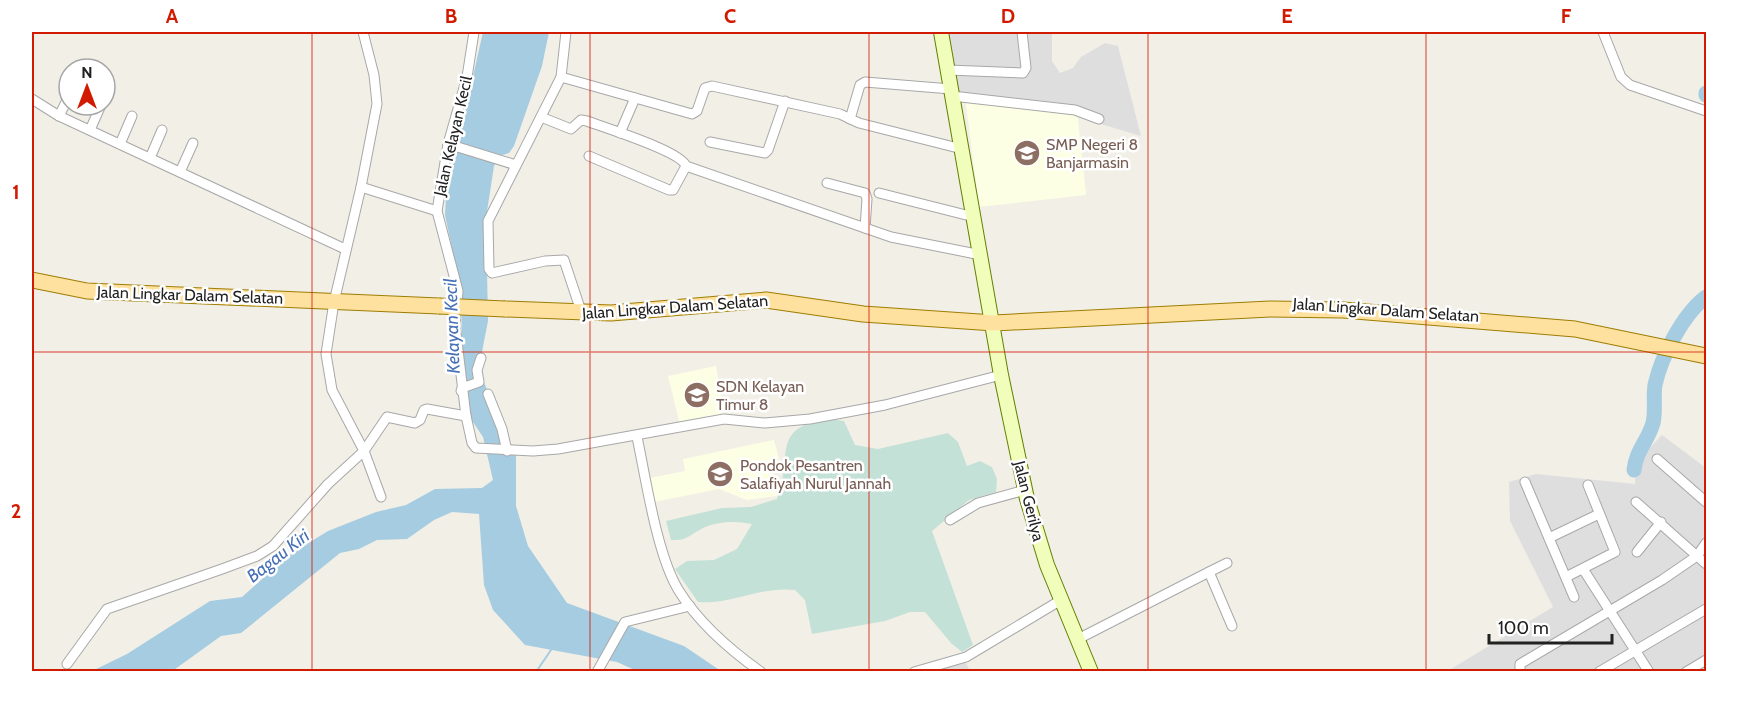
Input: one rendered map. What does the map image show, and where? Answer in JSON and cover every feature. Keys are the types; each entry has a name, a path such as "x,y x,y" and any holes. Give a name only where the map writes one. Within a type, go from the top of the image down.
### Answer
{"main road":[{"name":"Jalan Lingkar Dalam Selatan","path":"32,280 87,291 582,314 766,300 884,316 994,322 1270,309 1343,310 1575,329 1659,342 1707,356"},
{"name":"Jalan Lingkar Dalam Selatan","path":"1682,348 1707,348"}],"street":[{"path":"363,32 374,75 377,104 361,187 334,302 326,354 329,382 364,451 381,497"},
{"name":"Jalan Kelayan Kecil","path":"474,32 467,77 450,144 437,211 458,291 455,325 466,417 473,446 487,450 506,451"},
{"path":"566,32 561,77 488,221 490,271 492,273 545,261 564,260 582,314"},
{"name":"Jalan Gerilya","path":"941,32 994,322 1001,375 1025,490 1038,540 1091,672"},
{"path":"948,70 1023,73 1026,68 1022,32"},
{"path":"1603,32 1621,77 1630,85 1707,111"},
{"path":"561,77 692,114 697,111 708,86 785,101 850,118 859,123 962,149"},
{"path":"850,118 860,85 865,82 1075,110 1100,119"},
{"path":"620,133 635,98"},
{"path":"32,99 57,115"},
{"path":"710,142 765,153 785,101"},
{"path":"120,144 132,116"},
{"path":"61,117 345,249"},
{"path":"90,130 96,117"},
{"path":"541,117 571,129 581,120 587,121 682,158 686,166 866,228 902,240 981,255"},
{"path":"150,158 162,130"},
{"path":"180,172 193,143"},
{"path":"450,144 516,165"},
{"path":"589,156 669,190 673,189 686,166"},
{"path":"827,183 865,193 867,199 866,228"},
{"path":"361,187 437,211"},
{"path":"879,193 974,217"},
{"path":"462,390 479,382 477,370 481,358"},
{"path":"488,394 502,429 506,451 558,449 724,419 786,422 854,412 1001,375"},
{"path":"67,664 107,609 257,556 273,546 328,484 364,451 387,417 415,423 420,420 424,410 427,409 466,417"},
{"path":"637,436 658,532 674,582 690,606 725,644 760,672"},
{"path":"1657,459 1707,502"},
{"path":"1525,482 1574,597"},
{"path":"1566,578 1615,552 1588,485"},
{"path":"950,520 978,503 1025,490"},
{"path":"1636,502 1707,564"},
{"path":"1549,538 1599,514"},
{"path":"1637,552 1661,522"},
{"path":"1528,672 1521,667 1666,578 1697,556 1707,543"},
{"path":"1078,639 1227,563"},
{"path":"1583,569 1649,672"},
{"path":"1209,572 1232,626"},
{"path":"914,672 966,657 1061,600"},
{"path":"597,672 622,624 629,620 690,606"},
{"path":"1599,672 1702,612"},
{"path":"1686,672 1705,661"}],"shaded area":[{"path":"483,32 549,32 542,66 514,146 509,153 499,156 494,166 486,218 488,321 479,367 502,423 507,444 516,452 516,506 528,546 567,603 684,646 721,671 637,671 617,662 525,645 493,610 484,585 479,514 452,512 434,520 407,539 377,540 359,549 340,553 241,633 221,636 171,672 90,672 127,654 210,601 242,597 289,555 328,531 376,512 406,505 435,489 482,488 493,480 483,437 467,413 461,354 462,295 445,215 446,196"},
{"path":"944,32 1052,32 1052,61 1060,73 1073,68 1081,57 1105,43 1118,46 1141,136 1074,116 957,96"},
{"name":"SMP Negeri 8 Banjarmasin","path":"965,97 1077,111 1086,195 979,207"},
{"name":"SDN Kelayan Timur 8","path":"716,366 724,414 680,425 668,376"},
{"path":"830,419 844,421 855,445 878,449 948,433 958,442 967,466 980,461 992,467 997,479 996,492 969,500 932,531 973,645 962,652 951,643 925,612 910,612 885,621 812,634 805,600 795,590 782,589 722,601 698,602 675,569 687,561 714,560 737,549 752,524 734,522 717,524 705,527 685,538 671,540 666,521 722,508 751,507 777,499 782,484 790,437 798,429 811,423"},
{"path":"1662,435 1706,468 1706,671 1446,672 1553,607 1510,521 1509,482 1536,474 1635,484 1636,462"},
{"name":"Pondok Pesantren Salafiyah Nurul Jannah","path":"774,440 779,459 770,464 777,496 747,500 719,489 654,502 650,478 685,471 683,459"},
{"path":"966,663 970,671 919,672"}],"waterway":[{"path":"1634,470 1637,457 1653,423 1655,385 1662,362 1681,325 1706,297"},
{"path":"536,672 553,647"}],"place":[{"name":"SMP Negeri 8 Banjarmasin","path":"1027,153"},
{"name":"SDN Kelayan Timur 8","path":"697,395"},
{"name":"Pondok Pesantren Salafiyah Nurul Jannah","path":"720,474"}],"water label":[{"name":"Kelayan Kecil","path":"452,326"},
{"name":"Bagau Kiri","path":"278,556"}]}
